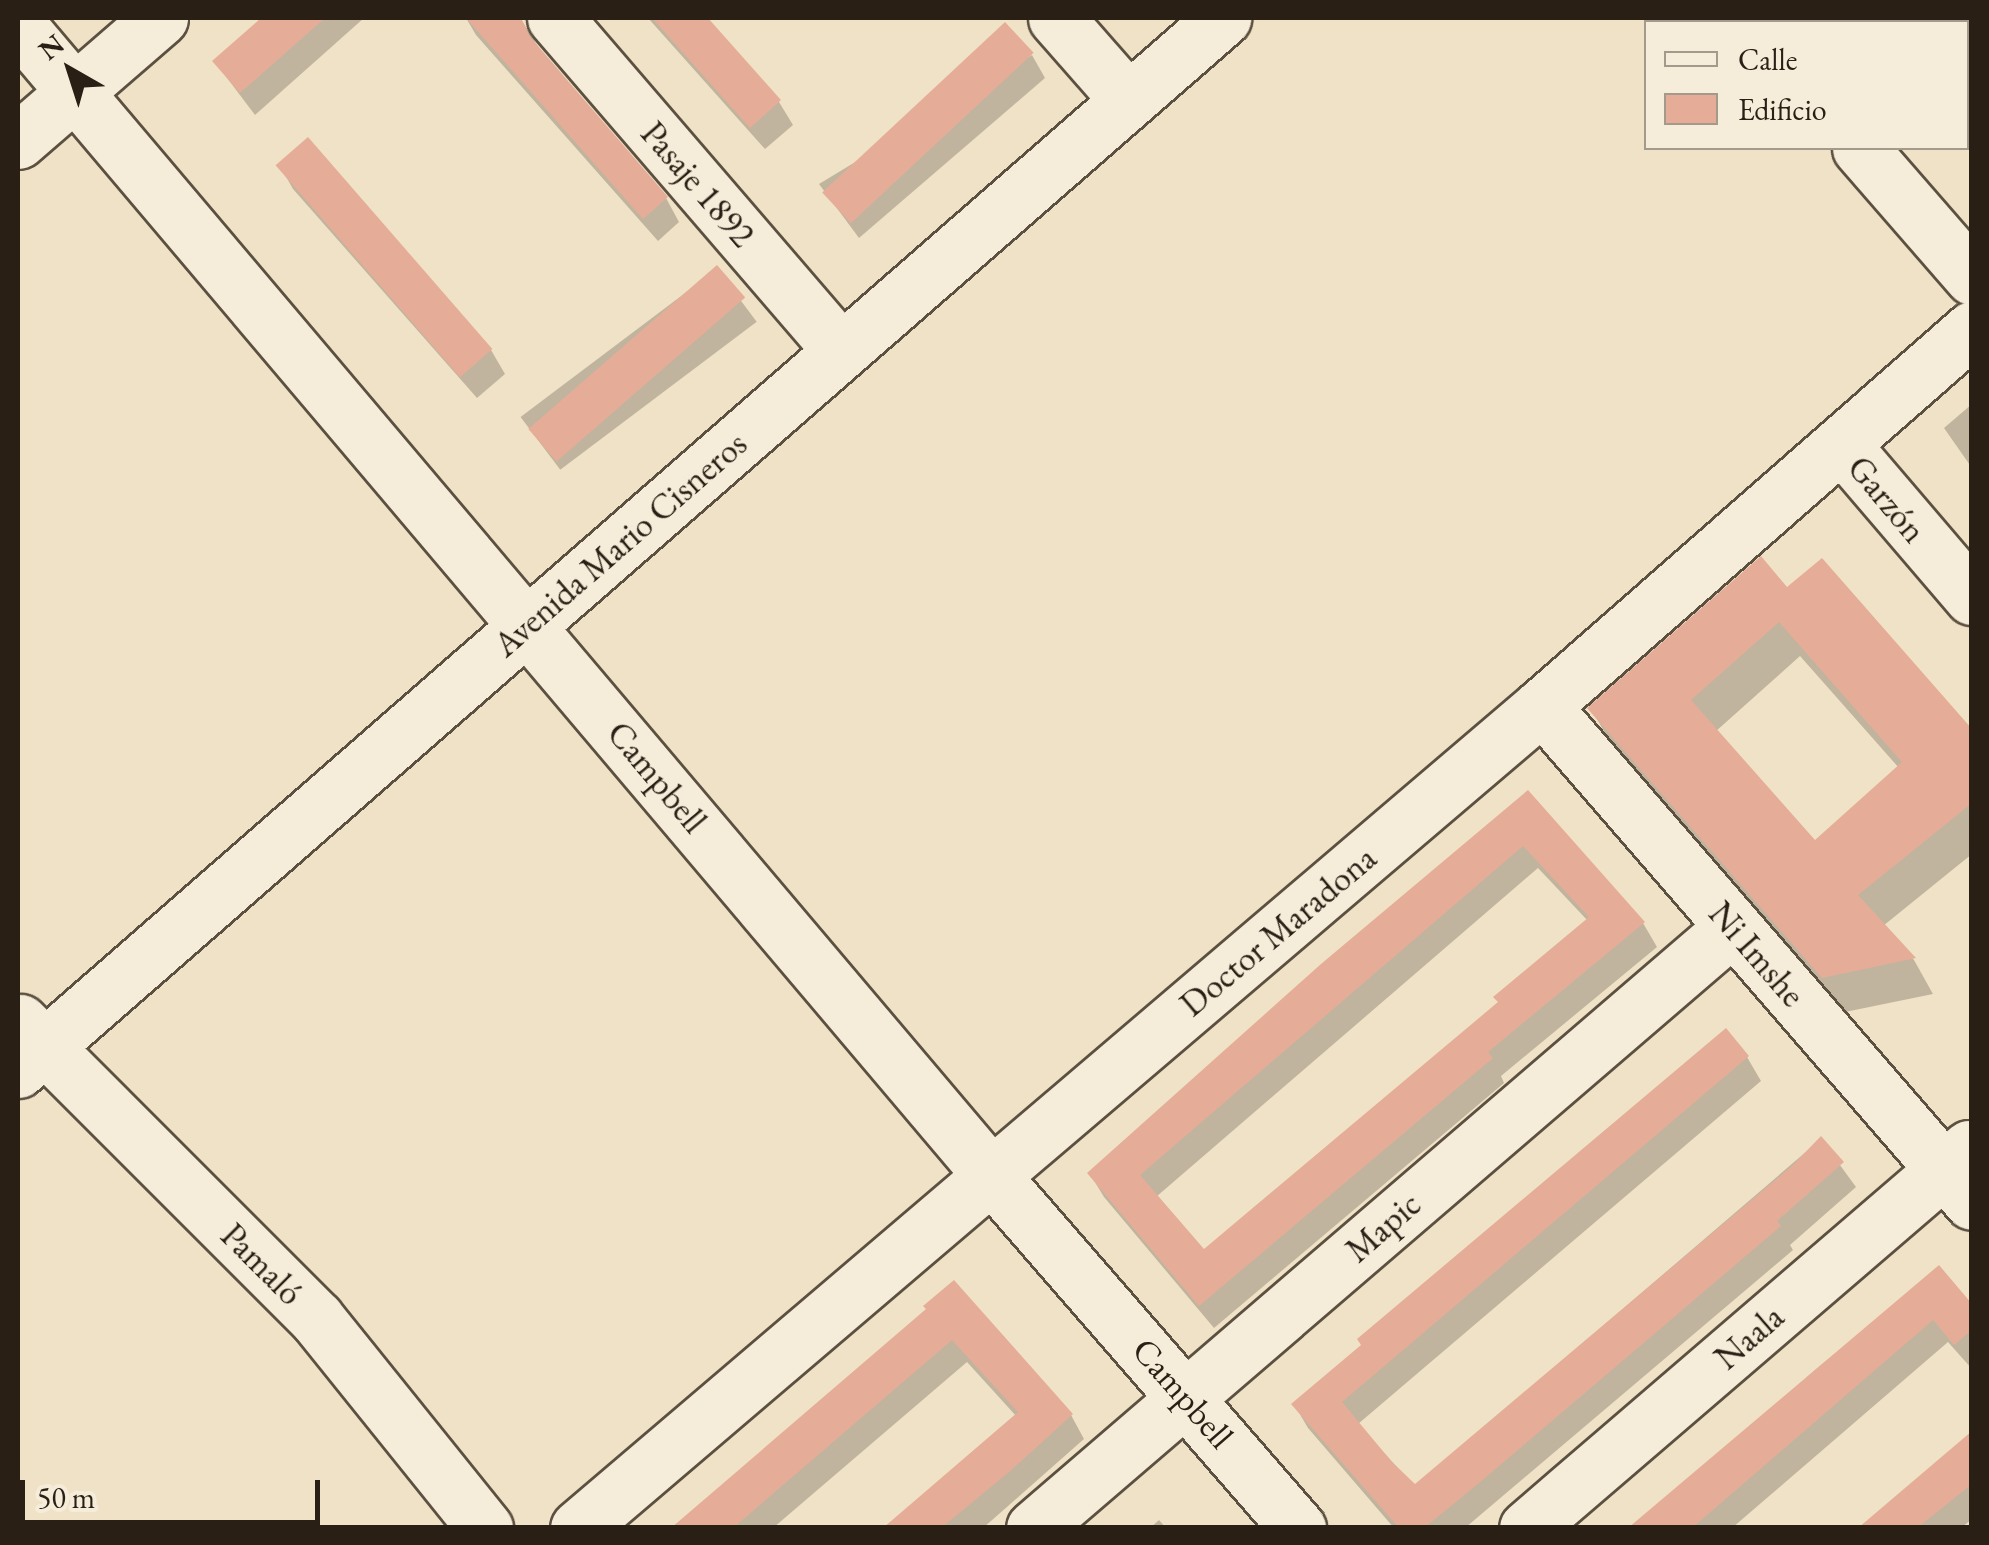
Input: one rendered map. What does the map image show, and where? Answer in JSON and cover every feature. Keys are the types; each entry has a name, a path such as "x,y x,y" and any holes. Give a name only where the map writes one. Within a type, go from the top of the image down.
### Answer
{"street":[{"path":"18,141 160,18"},
{"name":"Pasaje 1892","path":"554,18 841,350"},
{"path":"1056,18 1128,100"},
{"name":"Avenida Mario Cisneros","path":"26,1045 528,624 1222,18"},
{"name":"Campbell","path":"18,25 991,1175 1298,1528"},
{"path":"1862,150 1972,277"},
{"name":"Doctor Maradona","path":"578,1528 1542,706 1972,328"},
{"name":"Garzón","path":"1842,446 1972,597"},
{"name":"Ni Imshe","path":"1542,706 1733,927 1962,1173"},
{"name":"Mapic","path":"1034,1528 1733,927"},
{"name":"Pamaló","path":"26,1045 316,1318 485,1528"},
{"name":"Naala","path":"1528,1528 1962,1173"}],"building":[{"path":"261,18 325,18 240,93 212,61"},
{"path":"466,18 521,18 531,38 668,197 643,219"},
{"path":"652,18 708,18 781,100 750,128"},
{"path":"1005,22 1034,53 851,223 822,192"},
{"path":"308,137 492,349 460,377 276,165"},
{"path":"717,265 745,297 557,461 528,429"},
{"path":"1761,556 1787,587 1822,558 1972,729 1972,803 1858,895 1916,958 1822,978 1587,708","holes":["1779,622 1902,762 1815,840 1691,700"]},
{"path":"1528,790 1645,922 1488,1052 1493,1058 1199,1306 1087,1173 1321,964","holes":["1523,846 1589,917 1493,997 1498,1002 1204,1249 1140,1175"]},
{"path":"1726,1028 1749,1056 1342,1402 1392,1462 1415,1484 1793,1165 1821,1136 1844,1162 1777,1221 1781,1226 1479,1483 1424,1528 1399,1528 1291,1404 1361,1345 1357,1339"},
{"path":"1939,1265 1972,1304 1972,1330 1954,1345 1933,1320 1692,1528 1628,1528"},
{"path":"954,1280 1073,1414 1009,1472 941,1528 883,1528 1018,1412 952,1340 733,1528 671,1528 926,1309 923,1306"},
{"path":"1972,1431 1972,1484 1917,1528 1858,1528"}]}
